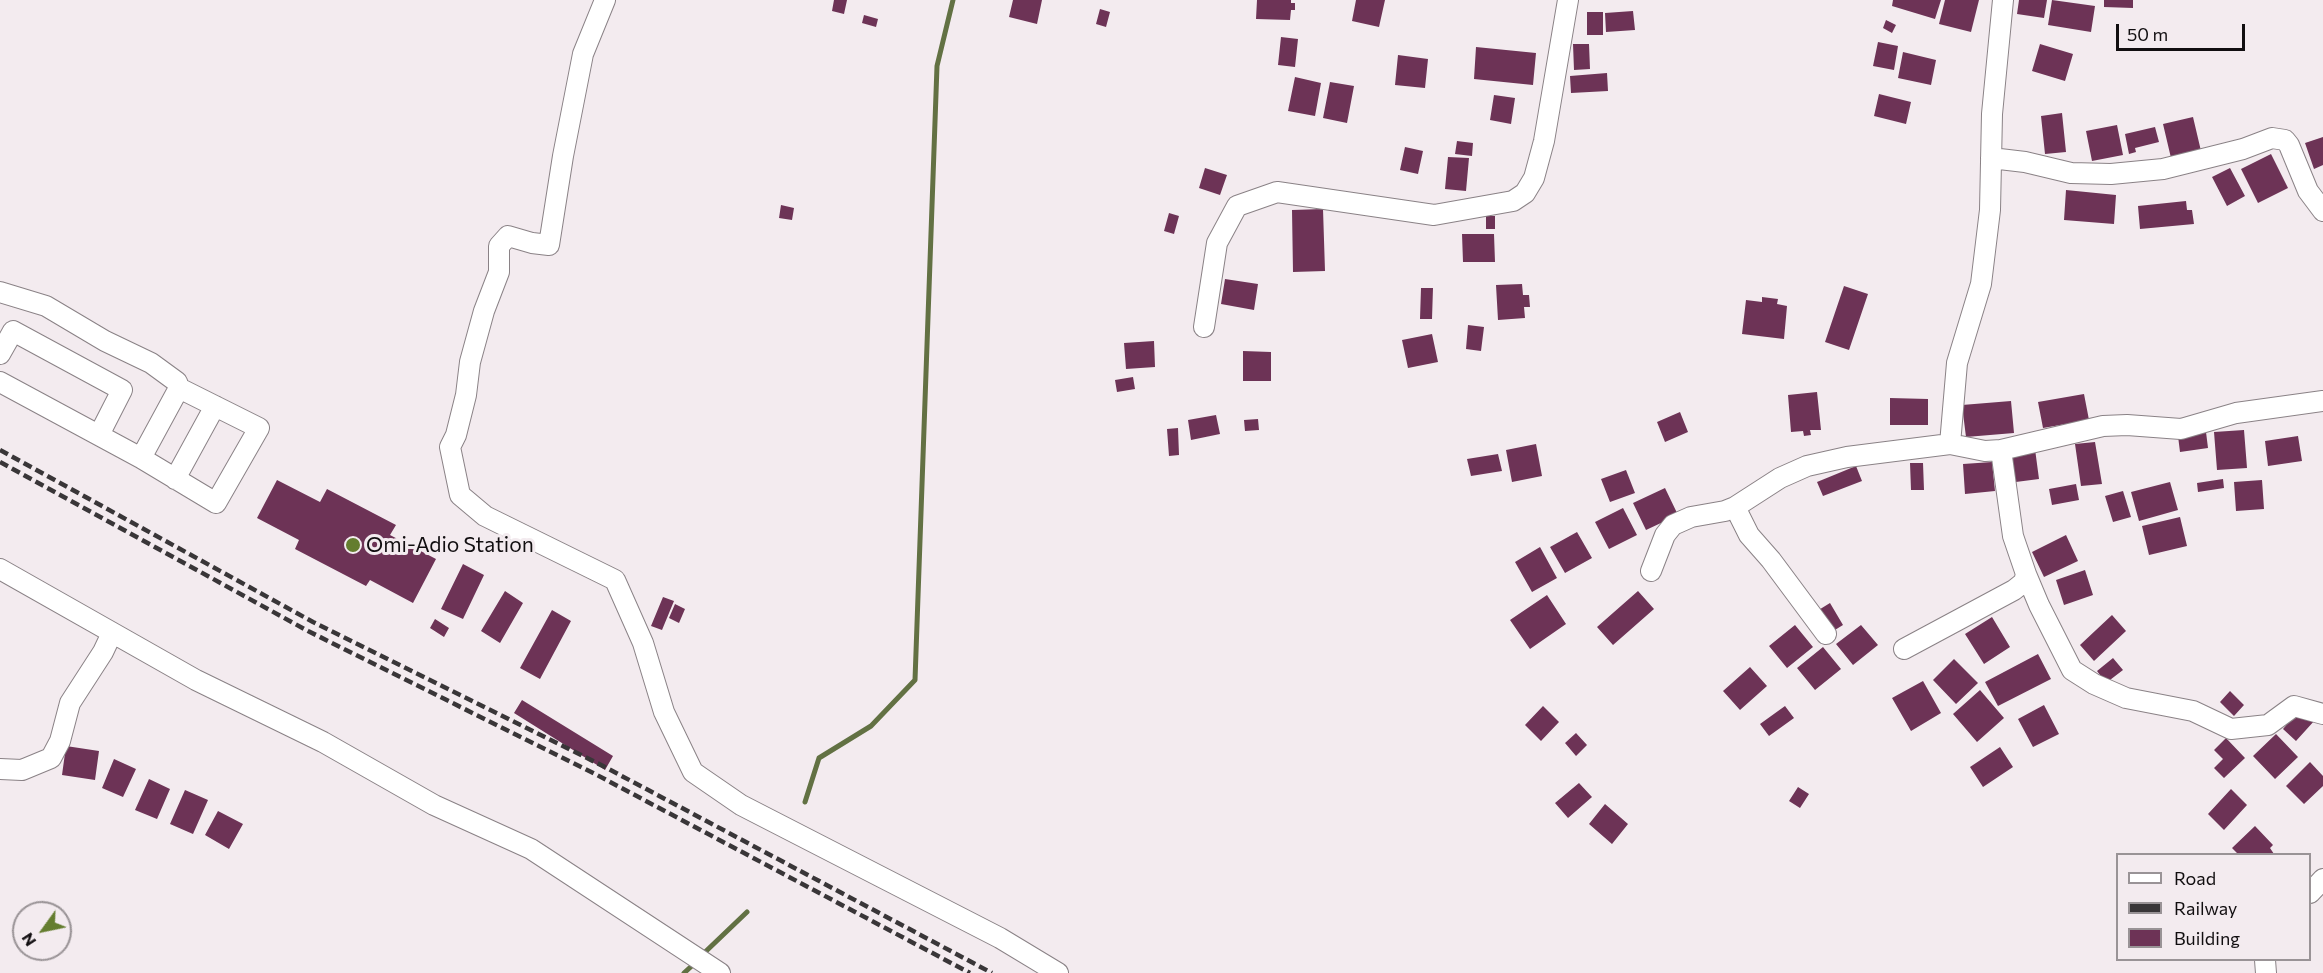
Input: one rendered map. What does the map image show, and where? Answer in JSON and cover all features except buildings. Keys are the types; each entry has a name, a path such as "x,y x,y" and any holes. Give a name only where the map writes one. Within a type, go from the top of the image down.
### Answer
{"street":[{"path":"605,0 583,54 549,244 532,243 508,236 499,246 499,272 484,311 470,362 466,395 456,435 450,447 460,495 485,516 615,580 643,643 664,712 693,772 741,805 1000,938 1058,973"},
{"path":"1204,327 1217,243 1237,206 1277,192 1434,215 1513,201 1526,193 1534,178 1544,141 1568,0"},
{"path":"1950,444 1957,363 1981,284 1990,210 1992,114 2003,0"},
{"path":"1991,158 2025,162 2071,173 2111,174 2163,169 2234,152 2272,138 2285,140 2308,191 2323,211"},
{"path":"0,292 46,306 105,341 151,363 177,381 179,388 141,458"},
{"path":"0,354 13,331 122,390 99,435"},
{"path":"0,382 141,458 216,503 259,428 179,388"},
{"path":"1651,571 1665,535 1673,525 1691,517 1735,507 1780,478 1807,466 1847,457 1950,444 1985,451 2001,450 2103,426 2127,425 2181,429 2236,413 2323,401"},
{"path":"175,479 215,406"},
{"path":"2001,450 2013,536 2039,606 2072,670 2094,684 2126,698 2193,711 2231,729 2268,725 2294,706 2323,714"},
{"path":"1735,507 1749,535 1772,560 1826,634"},
{"path":"0,569 196,680 323,742 434,805 531,849 720,973"},
{"path":"1904,649 2014,590 2024,582 2026,574"},
{"path":"0,768 22,770 51,758 60,741 70,703 103,652 112,633"},
{"path":"2311,892 2323,879"}],"waterway":[{"path":"805,802 819,758 871,726 915,680 937,66 953,0"},
{"path":"702,955 747,912"},
{"path":"684,973 696,962"}],"railway":[{"path":"0,450 313,622 603,766 992,973"},
{"path":"0,462 308,631 597,775 970,973"}],"place":[{"name":"Omi-Adio Station","path":"353,545"}]}
